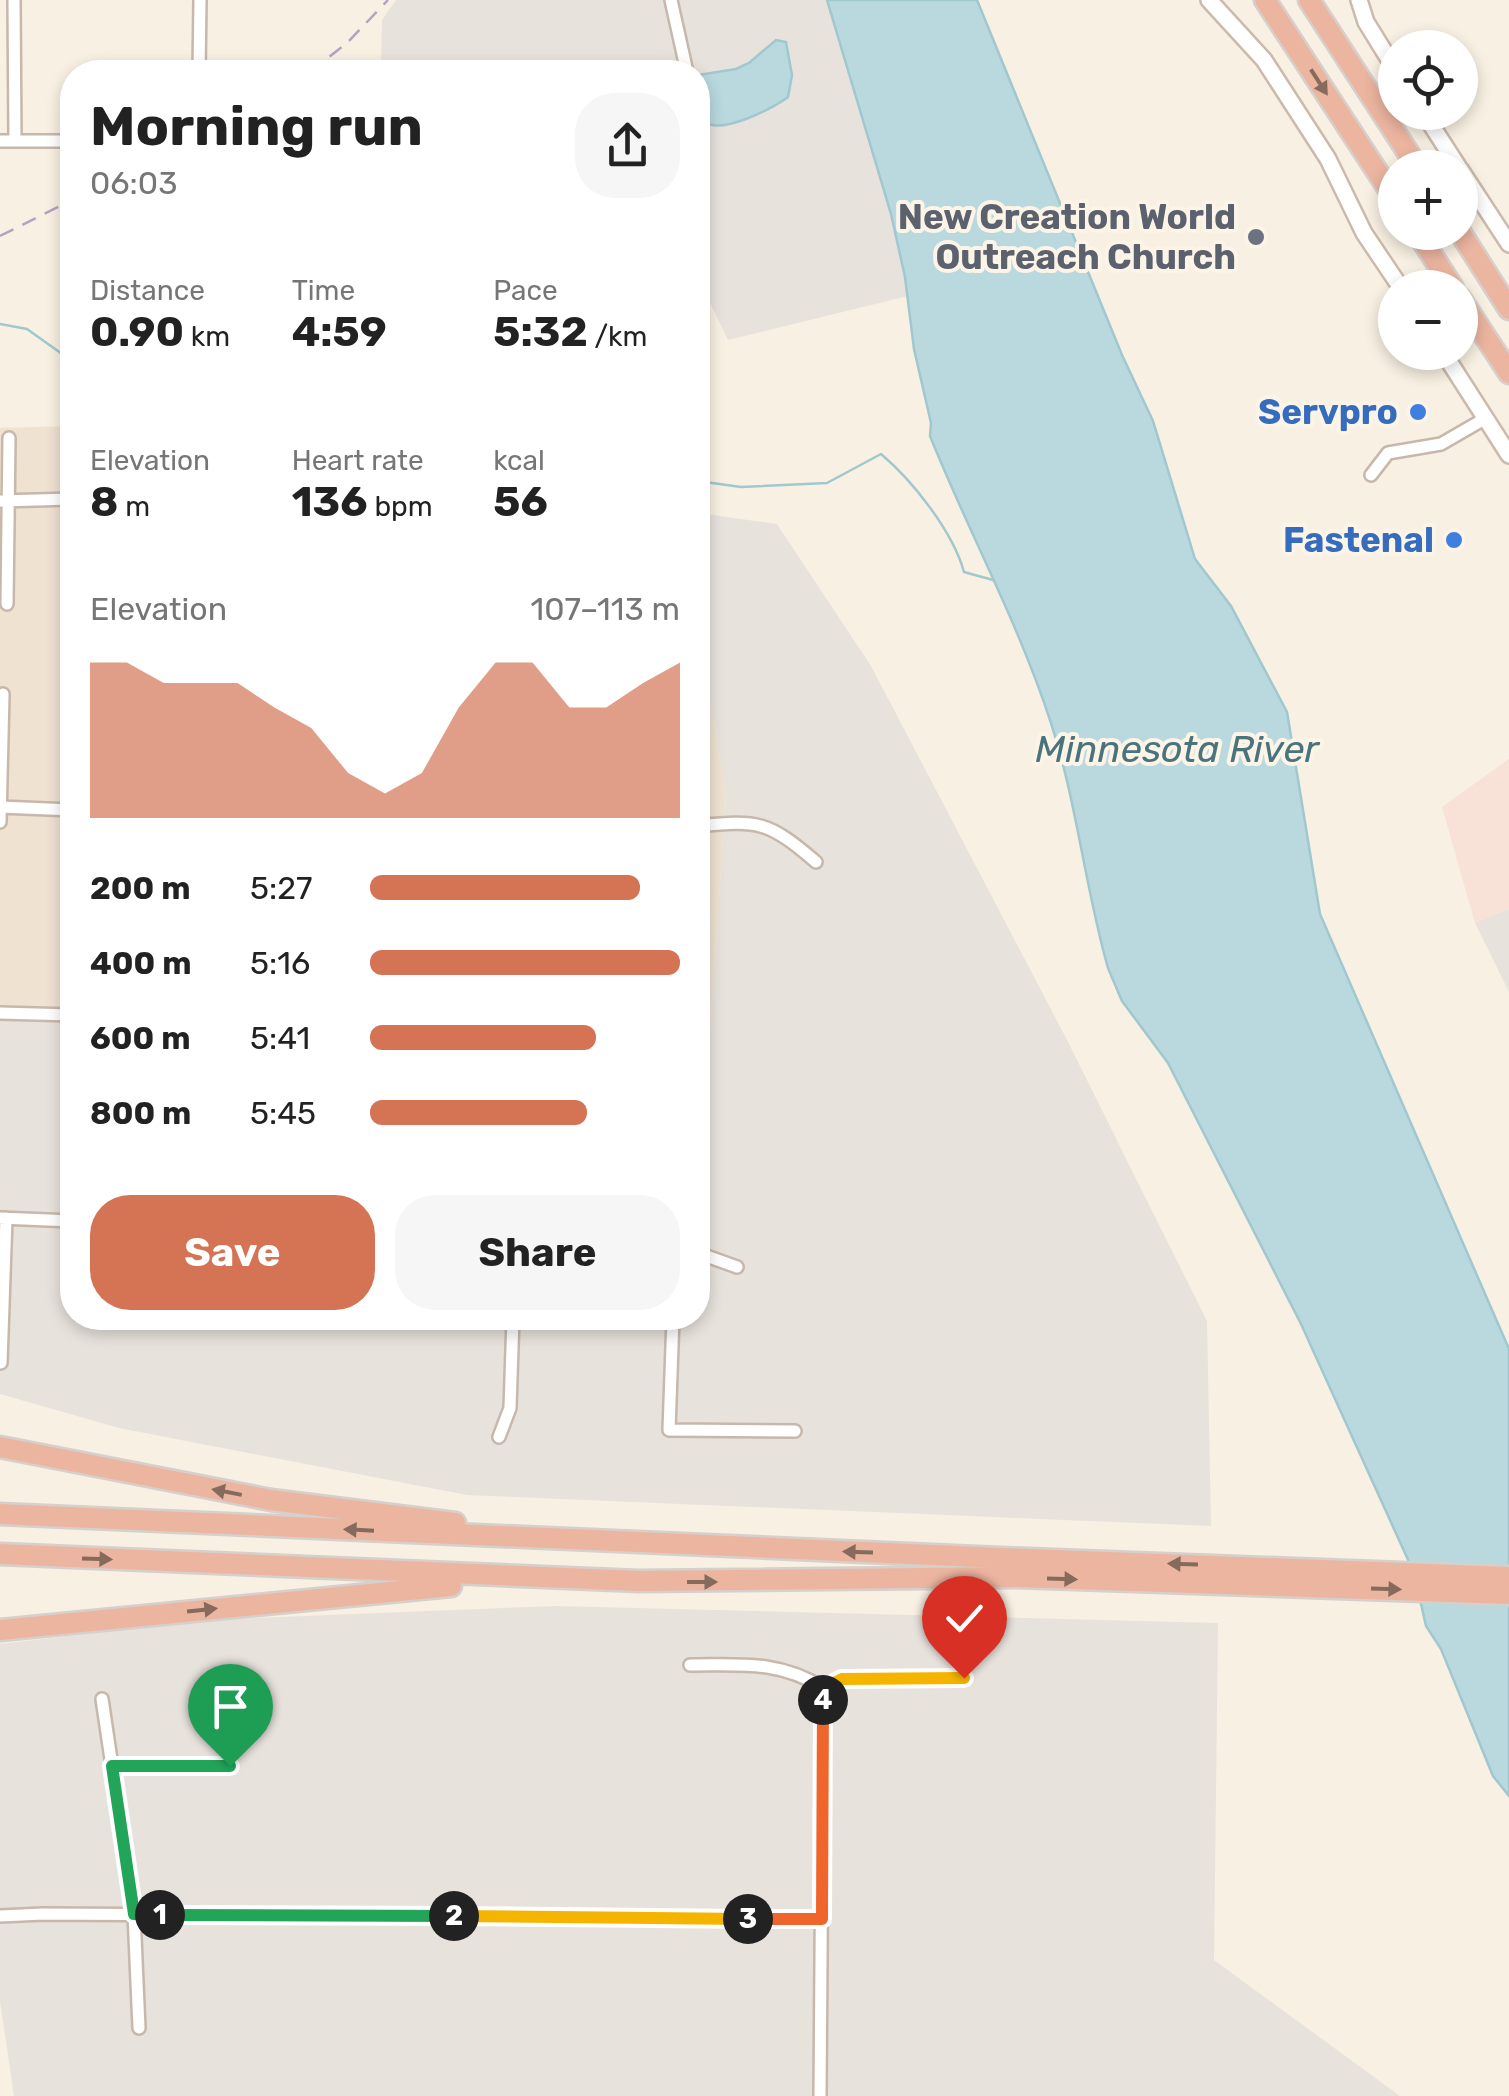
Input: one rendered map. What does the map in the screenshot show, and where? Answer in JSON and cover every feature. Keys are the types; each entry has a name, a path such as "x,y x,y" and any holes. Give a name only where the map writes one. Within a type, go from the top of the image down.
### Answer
{"highway":[{"path":"1265,0 1378,173"},
{"path":"1309,0 1406,150"},
{"path":"1471,250 1509,309"},
{"path":"1478,326 1509,373"},
{"path":"0,1446 270,1500 566,1540"},
{"path":"0,1514 1285,1576 1509,1594"},
{"path":"0,1554 639,1581"},
{"path":"0,1630 442,1586 639,1581 1509,1576"}],"street":[{"path":"14,0 15,142"},
{"path":"199,60 200,0"},
{"path":"672,0 684,60"},
{"path":"1209,0 1270,70 1328,159 1364,233 1388,270"},
{"path":"1360,0 1366,22 1378,41"},
{"path":"0,141 60,142"},
{"path":"1478,196 1509,244"},
{"path":"1455,370 1509,455"},
{"path":"1371,475 1388,453 1441,444 1486,418"},
{"path":"8,604 4,501 9,438"},
{"path":"4,501 60,499"},
{"path":"0,822 4,694"},
{"path":"0,808 60,810"},
{"path":"710,825 748,821 780,832 816,862"},
{"path":"0,1012 60,1014"},
{"path":"1,1364 3,1218 60,1220"},
{"path":"710,1258 737,1268"},
{"path":"499,1436 510,1408 513,1330"},
{"path":"673,1330 669,1430 795,1431"},
{"path":"690,1665 772,1666 802,1674 824,1688"},
{"path":"824,1688 842,1679 964,1678"},
{"path":"820,2096 824,1688"},
{"path":"102,1699 134,1914 139,2028"},
{"path":"112,1766 230,1766"},
{"path":"0,1916 822,1919"}],"shaded area":[{"path":"396,0 873,0 928,291 728,340 710,303 710,60 381,60 382,20"},
{"path":"60,426 60,1008 0,1005 0,428"},
{"path":"710,515 777,524 871,666 1066,1038 1207,1321 1211,1526 467,1495 119,1428 0,1394 0,1005 60,1008 60,1330 710,1330 710,1031 726,795 714,719 710,718"},
{"path":"710,718 714,719 726,795 710,1031"},
{"path":"1509,759 1509,909 1475,923 1442,807"},
{"path":"1509,909 1509,992 1475,923"},
{"path":"555,1606 1218,1623 1214,1960 1400,2096 14,2096 0,2001 0,1644 204,1620"}],"water":[{"name":"Minnesota River","path":"827,0 977,0 1122,355 1153,421 1195,559 1231,606 1287,712 1320,914 1509,1349 1509,1796 1493,1776 1441,1649 1426,1626 1414,1573 1301,1324 1168,1063 1122,1001 1108,968 1051,723 1024,650 930,436 931,423 891,214"},
{"path":"776,40 786,42 792,75 788,97 735,123 710,124 710,73 749,63"}],"waterway":[{"path":"0,324 27,329 60,352"},
{"path":"710,483 741,487 827,483 881,454 930,508 951,540 964,572 993,580"}],"railway":[{"path":"325,60 388,0"},
{"path":"0,236 60,206"}],"place":[{"name":"New Creation World Outreach Church","path":"1256,237"},
{"name":"Servpro","path":"1418,412"},
{"name":"Fastenal","path":"1454,540"}],"route":[{"path":"230,1766 112,1766 134,1914 822,1919 824,1688 842,1679 964,1678"}]}
